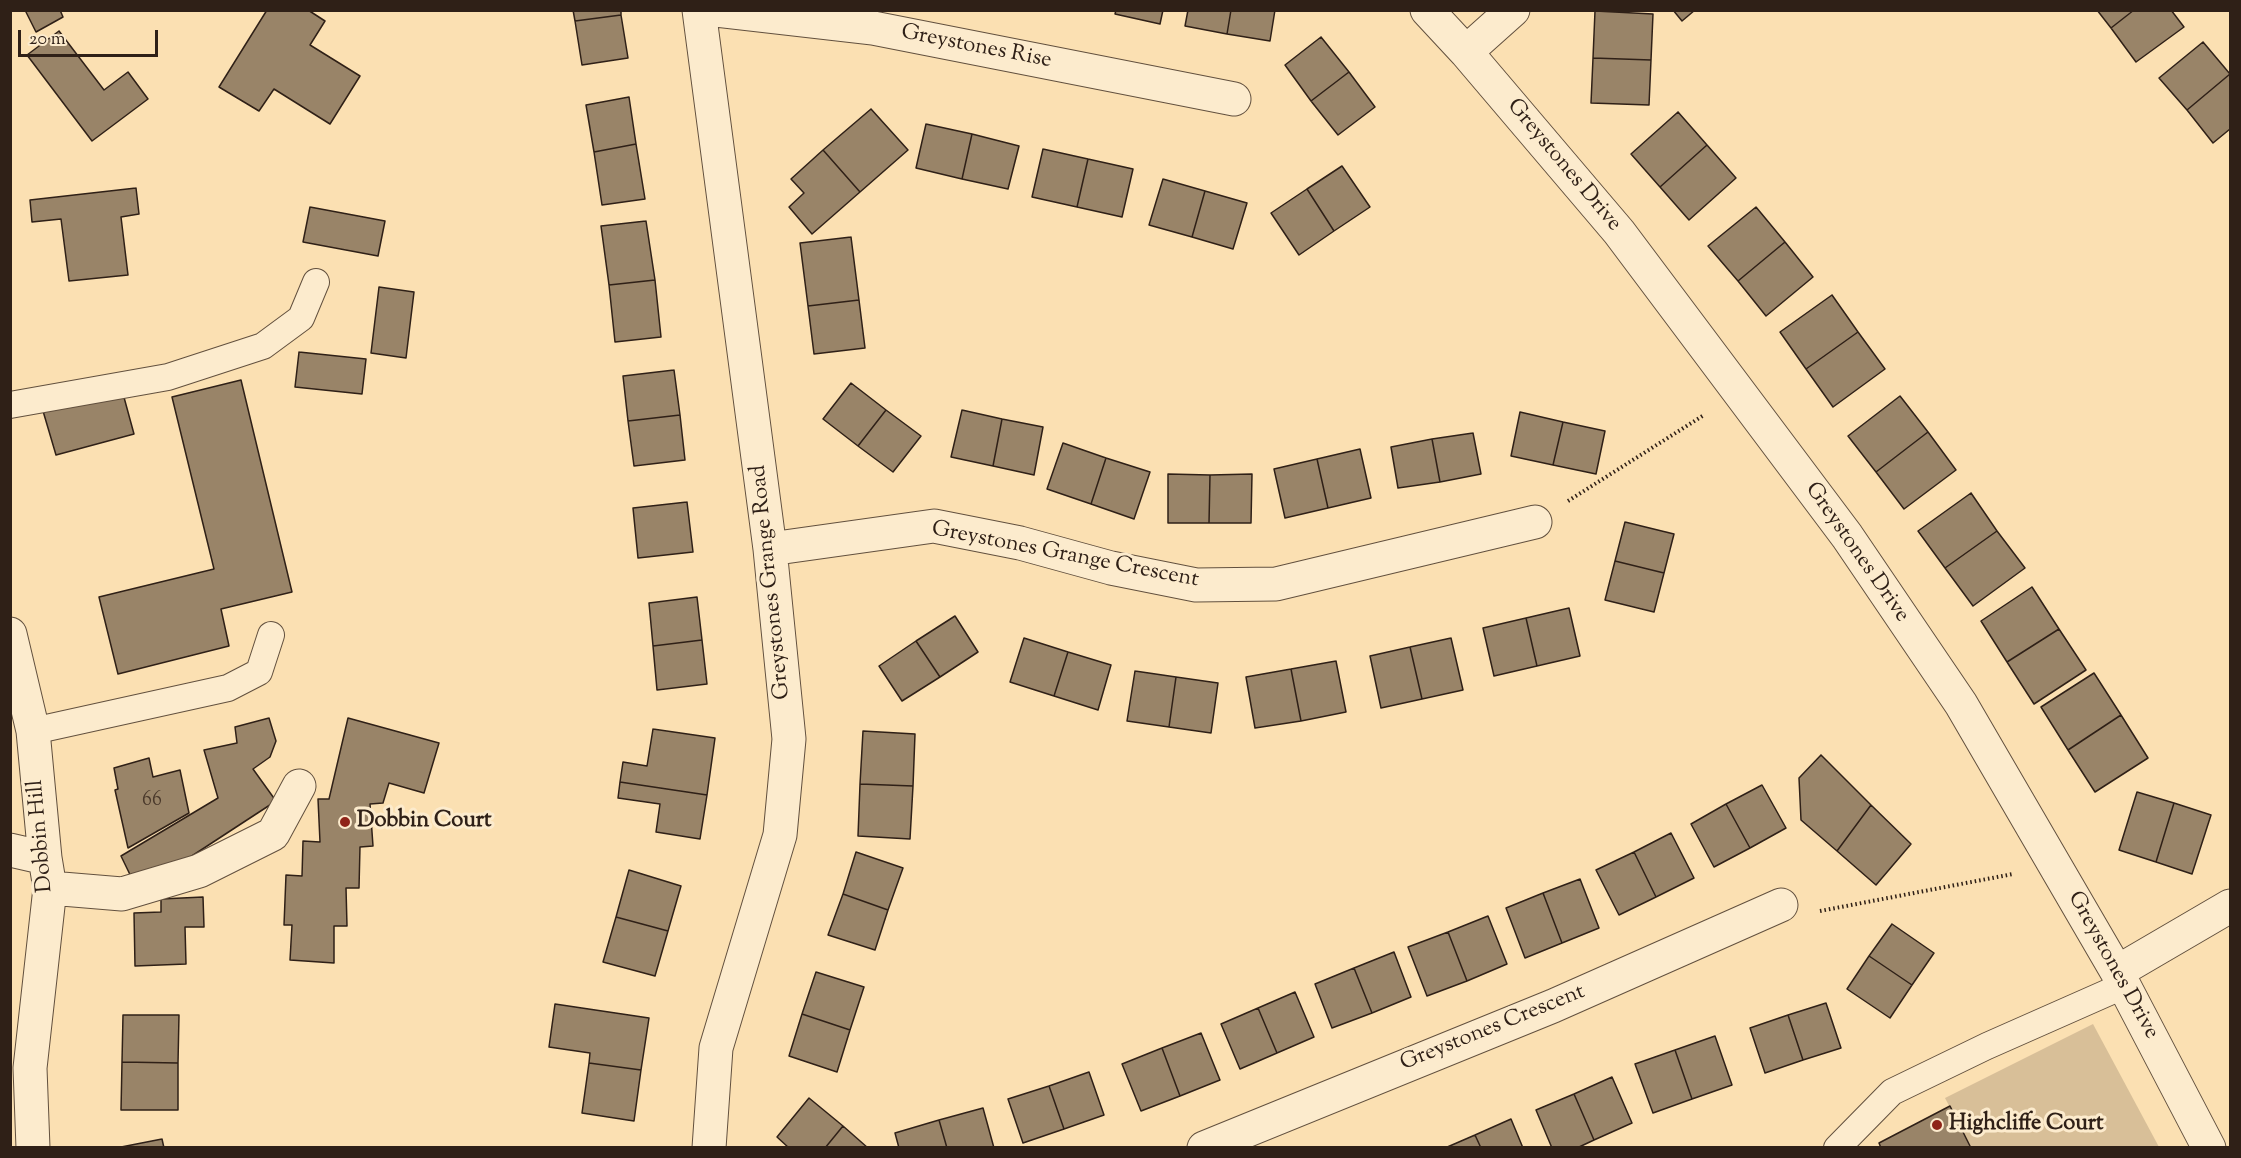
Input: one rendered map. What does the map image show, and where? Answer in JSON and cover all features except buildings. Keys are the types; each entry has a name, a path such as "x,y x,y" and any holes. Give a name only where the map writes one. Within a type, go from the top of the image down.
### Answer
{"street":[{"name":"Greystones Grange Road","path":"699,10 770,549 789,739 780,835 716,1048 709,1148"},
{"name":"Greystones Rise","path":"716,10 873,28 1234,99"},
{"name":"Greystones Drive","path":"1427,10 1466,52 1619,232 1847,536 1954,694 2121,979 2209,1148"},
{"path":"1466,52 1513,10"},
{"name":"Greystones Grange Crescent","path":"770,549 934,526 1020,543 1111,568 1196,585 1276,584 1535,522"},
{"name":"Dobbin Hill","path":"10,634 33,731 48,873 30,1068 33,1148"},
{"path":"10,850 48,873 122,894 199,871 273,834 299,786"},
{"name":"Greystones Crescent","path":"1204,1148 1553,1006 1781,906"},
{"path":"2121,979 2230,906"}],"lane":[{"path":"10,405 168,377 263,346 301,318 316,282"},
{"path":"33,731 228,688 259,672 271,634"},
{"path":"1837,1148 1892,1092 2121,979"}],"path":[{"path":"1535,522 1738,393"},
{"path":"1781,906 1820,911 2055,866"}],"shaded area":[{"path":"2093,1024 2159,1147 1971,1147 1945,1098"}],"place":[{"name":"Dobbin Court","path":"345,822"},
{"name":"Highcliffe Court","path":"1937,1125"}]}
